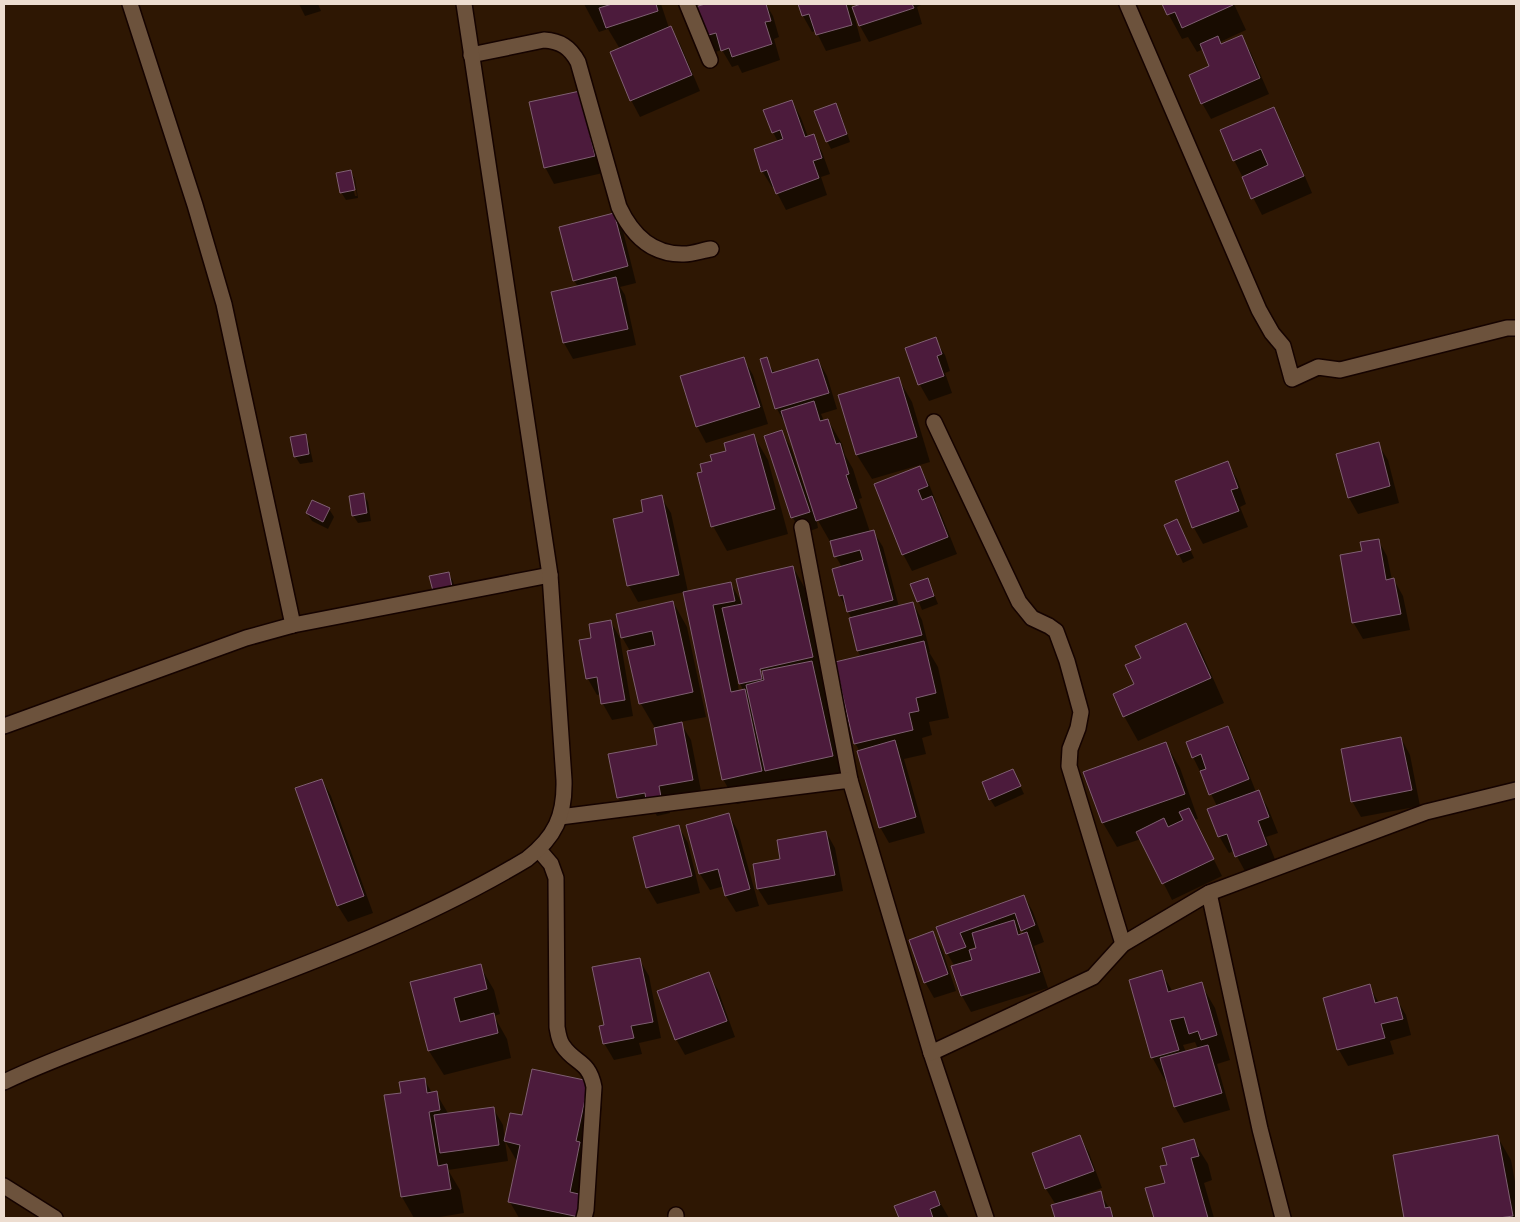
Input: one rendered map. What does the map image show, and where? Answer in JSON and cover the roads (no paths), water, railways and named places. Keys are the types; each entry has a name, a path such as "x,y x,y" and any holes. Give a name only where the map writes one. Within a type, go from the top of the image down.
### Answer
{"street":[{"path":"130,4 195,205 224,304 293,625"},
{"path":"4,1082 88,1045 348,947 415,919 513,867 539,850 552,835 560,817 564,799 564,780 550,575 464,4"},
{"path":"687,4 710,60"},
{"path":"1127,4 1259,310 1272,333 1283,346 1292,379 1318,367 1340,370 1507,328 1516,328"},
{"path":"471,55 544,40 554,40 564,45 572,52 578,62 619,207 626,223 638,236 652,246 668,253 686,254 711,249"},
{"path":"934,422 1019,602 1032,618 1056,631 1067,661 1081,712 1078,728 1070,750 1069,766 1123,944"},
{"path":"802,527 850,780 931,1053 986,1218"},
{"path":"4,726 246,638 293,625 550,575"},
{"path":"560,817 850,780"},
{"path":"931,1053 1093,977 1123,944 1209,893 1426,812 1516,790"},
{"path":"539,850 551,864 556,878 558,893 557,1027 559,1036 562,1046 579,1060 592,1075 594,1087 584,1218"},
{"path":"1209,893 1260,1129 1284,1218"},
{"path":"4,1186 55,1218"}]}
